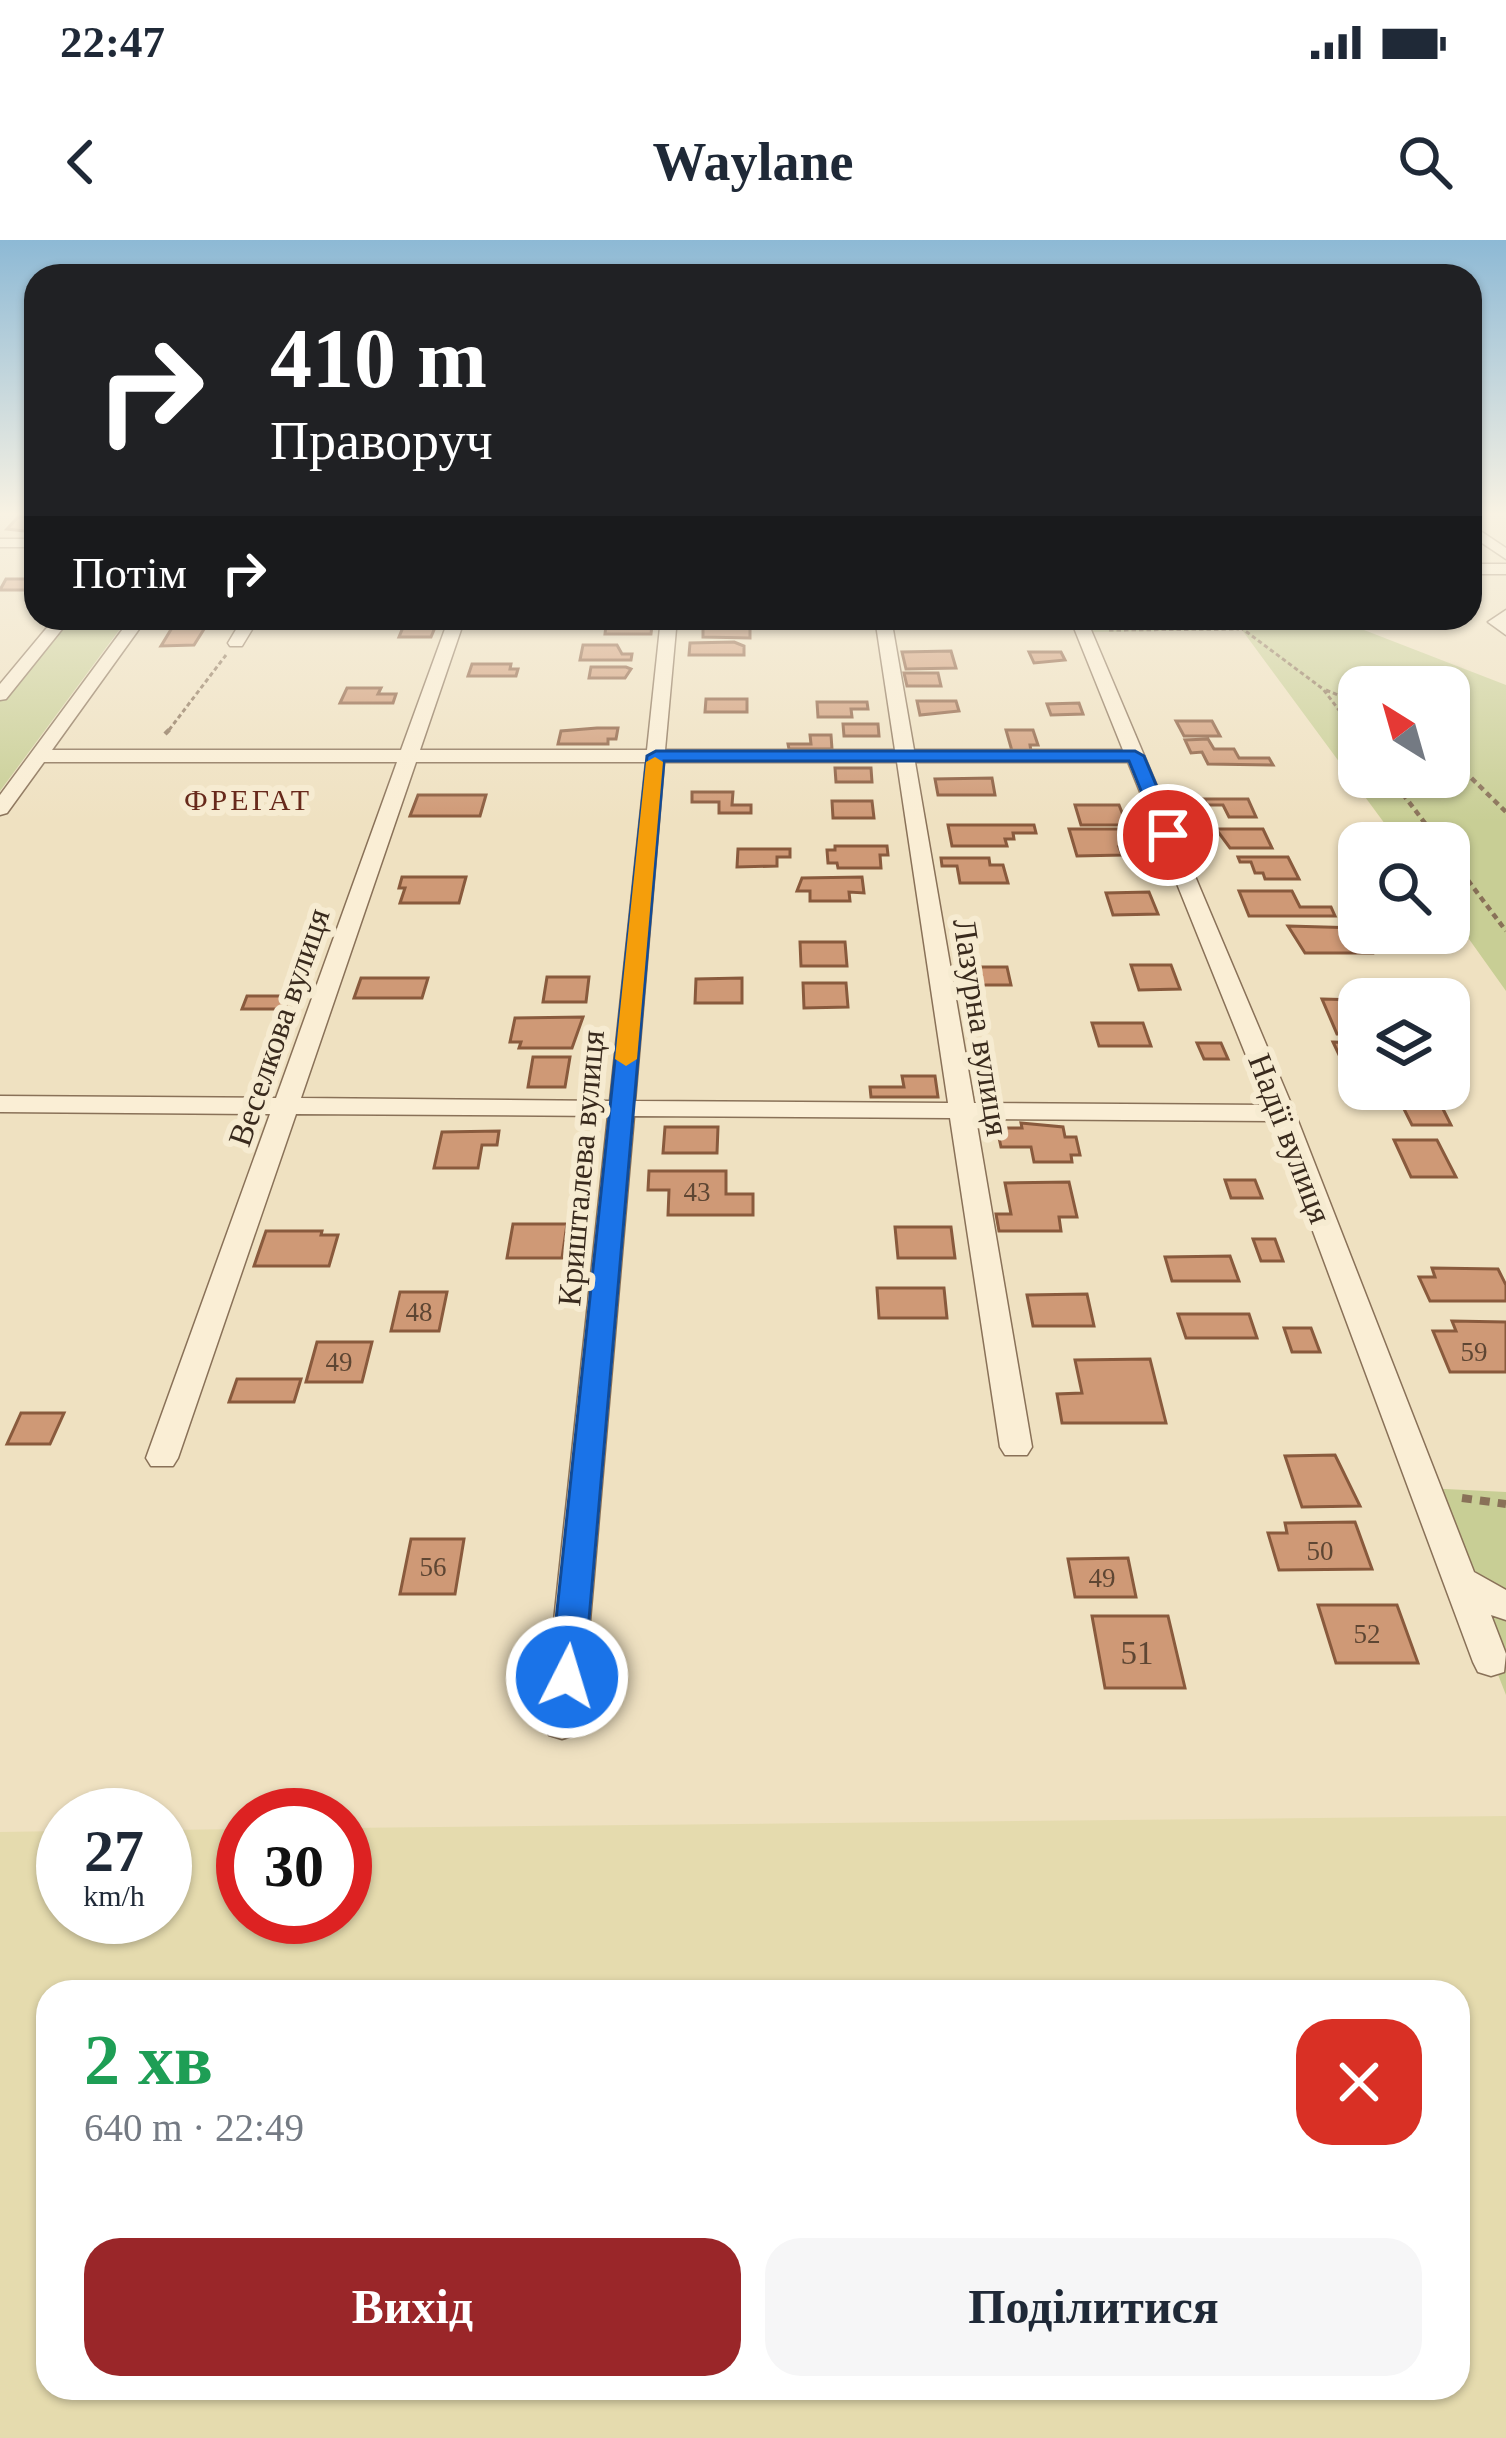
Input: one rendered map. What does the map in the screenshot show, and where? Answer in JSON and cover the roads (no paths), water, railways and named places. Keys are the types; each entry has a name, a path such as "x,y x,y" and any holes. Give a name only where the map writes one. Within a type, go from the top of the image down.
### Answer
{"street":[{"path":"0,695 53,630"},
{"path":"0,809 130,630"},
{"path":"236,643 244,630"},
{"name":"Веселкова вулиця","path":"162,1458 453,630"},
{"name":"Кришталева вулиця","path":"562,1724 668,630"},
{"name":"Лазурна вулиця","path":"885,630 1016,1447"},
{"name":"Надії вулиця","path":"1083,630 1282,1113 1491,1662"},
{"path":"39,756 1135,756"},
{"path":"0,1105 1282,1113"},
{"path":"1460,1580 1506,1607"}],"district":[{"name":"ФРЕГАТ","path":"248,800"}]}
